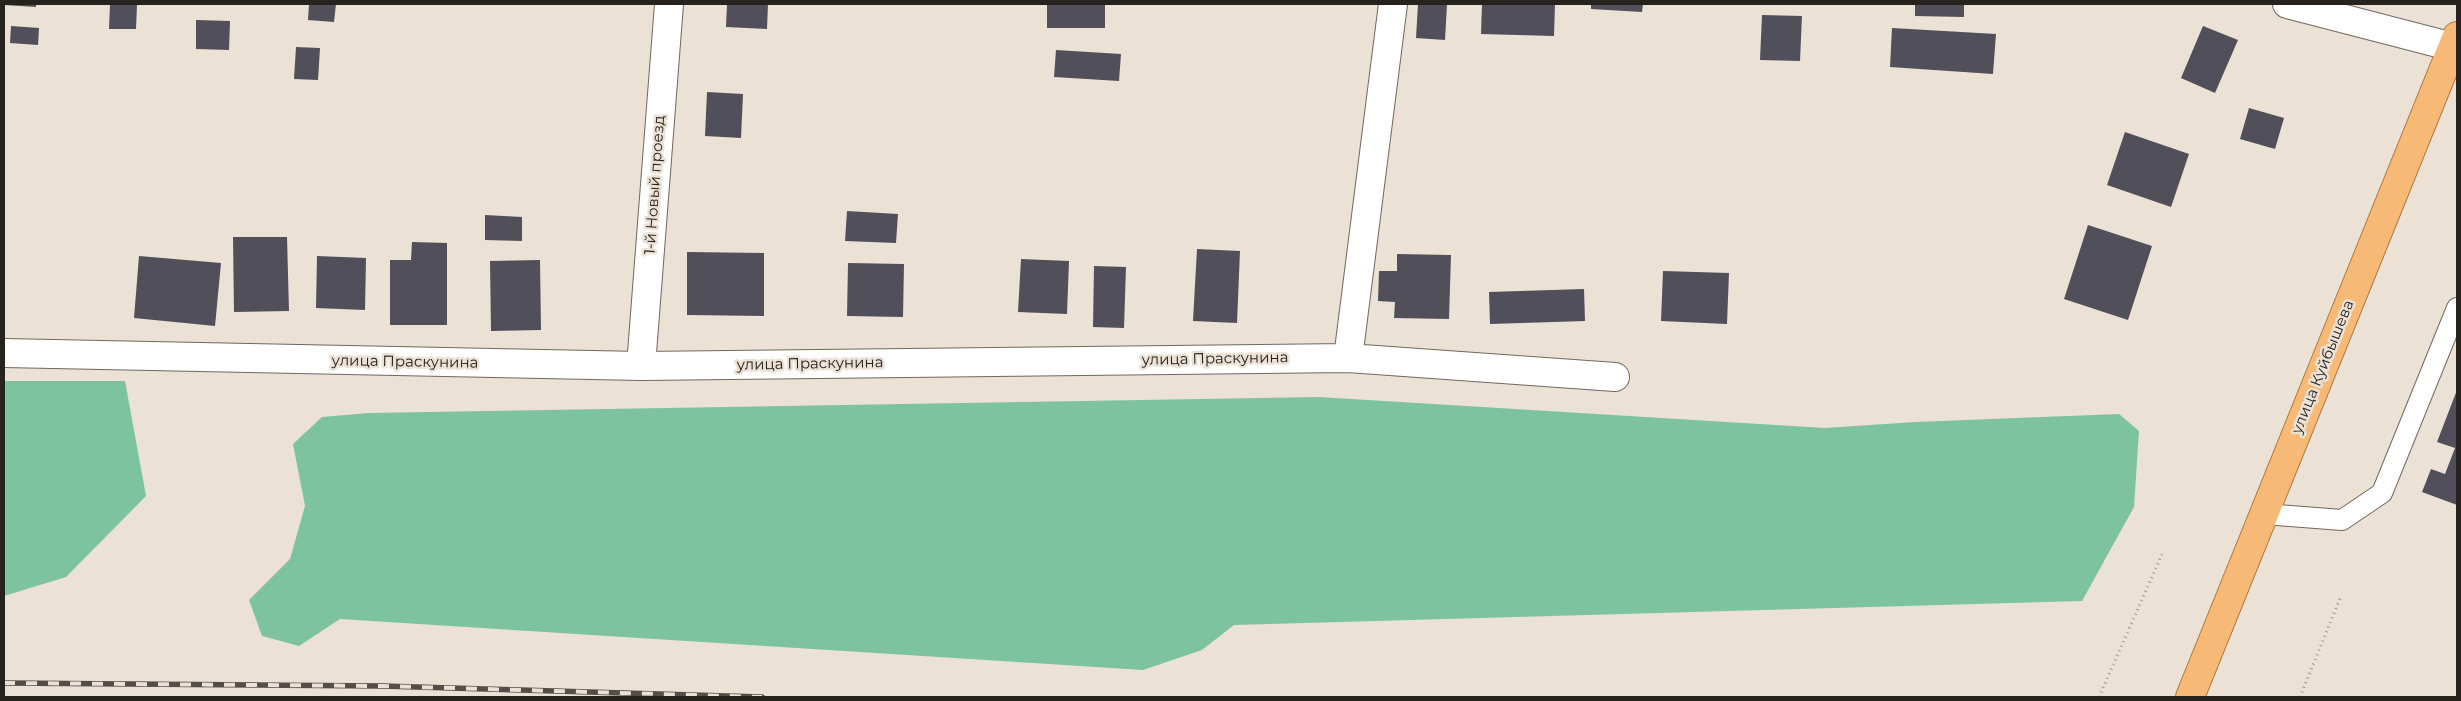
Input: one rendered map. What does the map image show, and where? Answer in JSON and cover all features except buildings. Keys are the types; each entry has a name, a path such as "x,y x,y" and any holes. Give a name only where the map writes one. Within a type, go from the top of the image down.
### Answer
{"highway":[{"name":"улица Куйбышева","path":"2190,697 2455,42"}],"street":[{"name":"1-й Новый проезд","path":"641,366 669,4"},
{"path":"1348,358 1393,4"},
{"path":"2287,4 2455,42"},
{"name":"улица Праскунина","path":"4,353 641,366 1348,358 1615,377"}],"lane":[{"path":"2264,514 2342,520 2382,493 2457,308"}],"path":[{"path":"2100,697 2163,552"},
{"path":"2300,697 2342,596"}],"green space":[{"path":"4,381 125,381 146,496 66,577 4,596"},
{"path":"1319,397 1825,428 1915,422 2119,414 2139,431 2134,507 2082,601 1234,625 1202,650 1143,670 340,619 299,646 262,636 249,600 290,559 305,506 293,444 322,417 369,413"}],"railway":[{"path":"4,683 382,686 762,697"}]}
